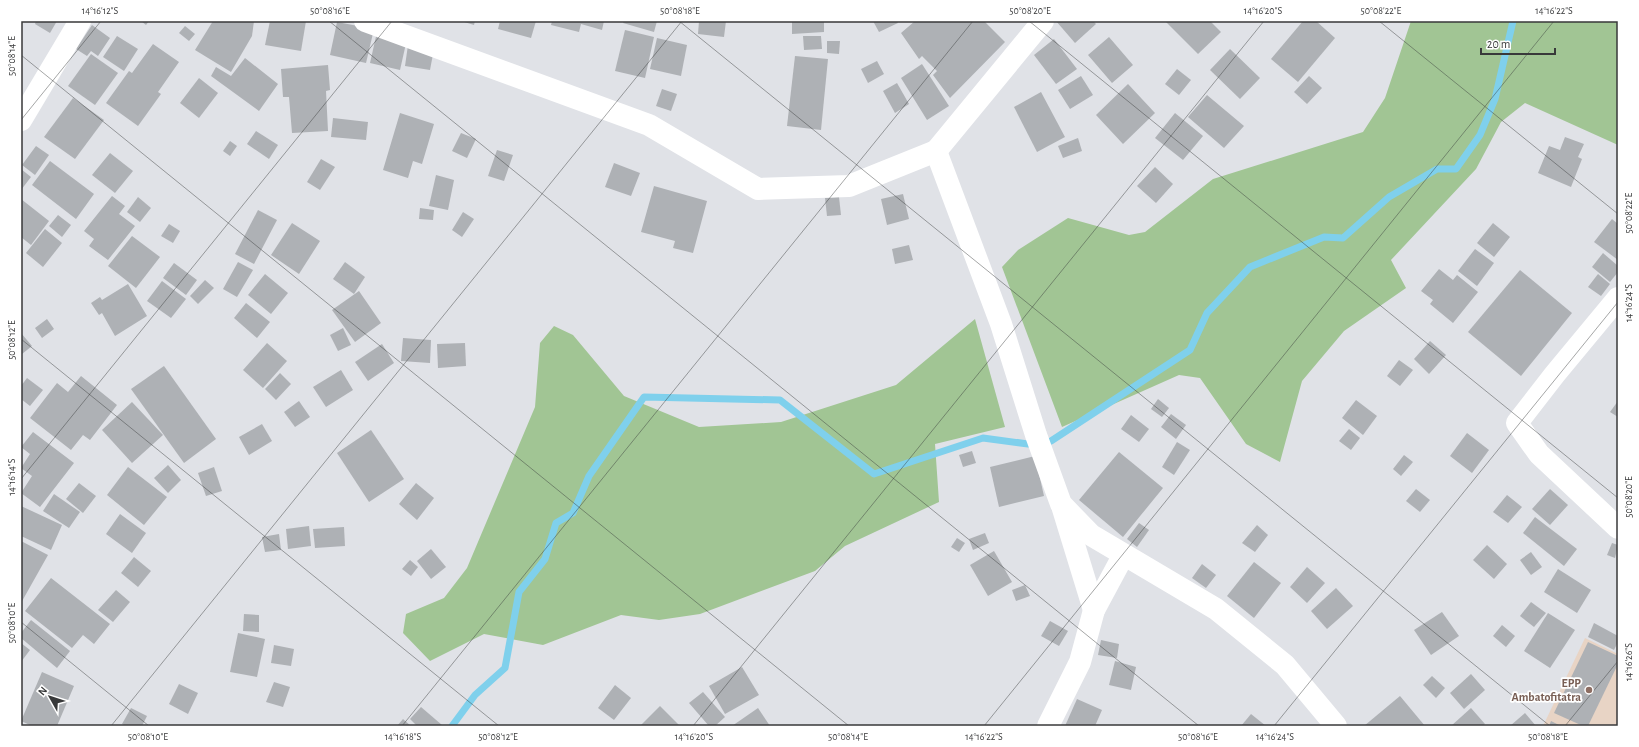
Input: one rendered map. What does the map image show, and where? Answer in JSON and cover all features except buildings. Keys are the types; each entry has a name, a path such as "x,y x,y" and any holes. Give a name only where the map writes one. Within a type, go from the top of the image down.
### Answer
{"street":[{"path":"21,120 80,21"},
{"path":"364,21 649,125 758,189 849,186 936,151 1043,21"},
{"path":"936,151 1001,324 1036,435 1061,504 1094,610"},
{"path":"1618,298 1555,374 1517,423 1539,454 1618,528"},
{"path":"1061,504 1091,535 1123,556 1216,609 1285,666 1336,726"},
{"path":"1048,726 1080,662 1094,610 1123,556"}],"shaded area":[{"name":"EPP Ambatofitatra","path":"1585,638 1618,654 1618,726 1543,726"}],"green space":[{"path":"1411,21 1618,21 1618,145 1525,103 1501,122 1476,169 1391,260 1406,288 1344,331 1302,381 1280,462 1246,444 1200,378 1179,375 1062,427 1002,267 1018,250 1068,218 1129,235 1145,232 1213,179 1363,132 1385,98"},
{"path":"975,319 1005,427 935,444 939,502 845,546 815,571 700,614 659,620 621,615 543,645 484,634 430,661 403,633 406,614 444,598 467,568 535,407 540,343 554,326 573,335 624,396 699,427 781,422 896,385"}],"waterway":[{"path":"1051,441 1190,350 1207,313 1250,267 1324,237 1343,238 1389,197 1437,169 1456,169 1480,135 1495,99 1513,21"},
{"path":"452,726 475,695 505,668 519,592 545,559 556,523 573,513 589,476 644,397 780,400 874,474 983,438 1028,444"}],"place":[{"name":"EPP Ambatofitatra","path":"1589,690"}]}
